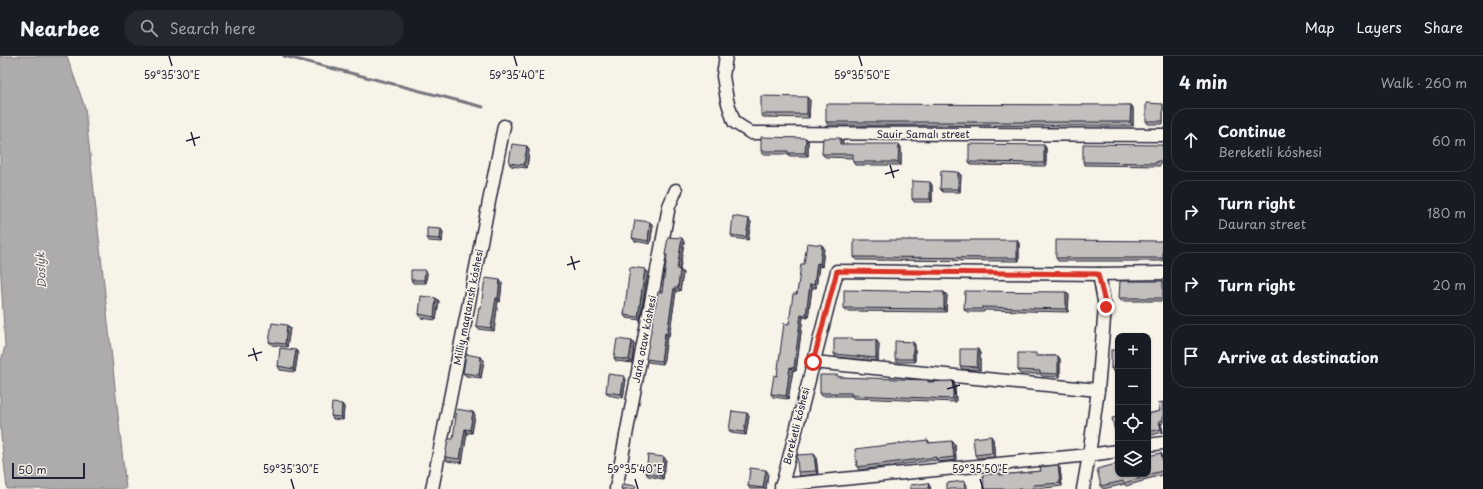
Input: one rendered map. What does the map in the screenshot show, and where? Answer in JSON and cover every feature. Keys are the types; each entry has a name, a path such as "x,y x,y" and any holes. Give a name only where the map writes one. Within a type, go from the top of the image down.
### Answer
{"street":[{"name":"Sauir Samalı street","path":"726,56 723,76 727,100 734,122 751,133 1163,135"},
{"name":"Milliy maqtanısh kóshesi","path":"432,489 504,126"},
{"name":"Jańa otaw kóshesi","path":"616,489 669,206 676,190"},
{"name":"Bereketli kóshesi","path":"781,487 837,271 1098,274"},
{"path":"1083,489 1098,390 1106,307 1098,274 1163,273"},
{"path":"813,362 1098,390"},
{"path":"1151,445 1163,443"},
{"path":"781,487 1089,455 1115,451"}],"water":[{"name":"Doslyk","path":"0,56 67,56 85,108 126,489 7,489 0,426 0,365 5,346 0,260"}],"building":[{"path":"761,96 807,97 807,114 761,114"},
{"path":"1146,103 1163,104 1163,121 1146,121"},
{"path":"826,104 1131,105 1130,122 826,122"},
{"path":"761,137 806,138 805,153 788,153 788,151 761,151"},
{"path":"823,138 840,138 840,144 899,144 898,162 853,162 853,154 822,154"},
{"path":"512,144 527,146 524,165 509,163"},
{"path":"969,144 1044,145 1044,163 969,162"},
{"path":"1083,144 1163,145 1163,161 1157,161 1157,163 1083,162"},
{"path":"941,171 958,172 958,189 940,189"},
{"path":"912,181 930,182 930,199 912,199"},
{"path":"733,216 749,219 746,237 731,235"},
{"path":"635,220 650,222 648,241 632,238"},
{"path":"427,228 441,229 440,239 427,238"},
{"path":"668,237 682,238 677,269 680,270 678,288 674,288 661,361 646,359 658,292 662,292"},
{"path":"854,240 1017,240 1017,258 854,257"},
{"path":"1056,240 1163,241 1163,258 1056,258"},
{"path":"807,243 822,245 820,264 817,263 814,285 810,284 806,315 801,314 794,368 790,367 786,396 771,394 774,375 777,376 784,323 789,324 793,294 797,294 801,264 804,264"},
{"path":"630,267 645,269 638,317 624,315"},
{"path":"411,270 425,270 424,280 411,280"},
{"path":"485,278 500,280 498,298 496,298 491,328 476,326 479,307 481,307"},
{"path":"1120,281 1163,281 1163,298 1119,298"},
{"path":"844,290 944,292 944,309 844,308"},
{"path":"965,291 1066,292 1066,309 982,307 982,309 964,309"},
{"path":"421,296 436,298 434,317 419,314"},
{"path":"272,323 287,325 285,344 269,342"},
{"path":"834,338 876,340 876,358 834,354"},
{"path":"617,339 632,341 629,360 614,358"},
{"path":"895,341 913,342 913,359 895,359"},
{"path":"280,348 296,350 293,369 278,366"},
{"path":"960,349 978,349 977,367 960,366"},
{"path":"1111,350 1115,350 1115,368 1111,368"},
{"path":"1018,353 1036,353 1036,356 1058,356 1058,374 1018,370"},
{"path":"466,354 481,357 479,375 463,373"},
{"path":"608,374 624,376 621,394 606,392"},
{"path":"820,375 928,380 928,382 953,381 953,399 851,395 851,393 820,393"},
{"path":"1163,402 1163,420 1159,421 1161,429 1151,431 1151,413 1160,411 1158,403"},
{"path":"332,403 342,404 341,417 331,416"},
{"path":"457,409 473,412 470,430 465,429 460,459 445,457 448,439 453,439"},
{"path":"732,411 747,413 744,432 729,430"},
{"path":"1112,418 1115,418 1115,432"},
{"path":"991,436 992,453 975,455 973,438"},
{"path":"928,440 928,443 952,441 954,457 936,459 936,457 857,467 855,449"},
{"path":"1161,453 1163,471 1151,474 1151,455"},
{"path":"814,454 816,471 798,472 797,455"},
{"path":"648,455 664,457 661,476 646,473"},
{"path":"1115,464 1115,477 1141,478 1124,483 1123,481 1101,486 1097,469"},
{"path":"1058,465 1060,483 1033,485 1034,489 984,489 983,475 1041,471 1040,467"},
{"path":"750,468 766,470 763,488 748,486"},
{"path":"964,481 965,489 947,489 947,483"},
{"path":"928,483 929,489 911,489 910,485"},
{"path":"622,484 636,486 635,489 621,489"}],"waterway":[{"path":"284,56 483,107"}],"route":[{"path":"813,362 837,271 1098,274 1106,307"}]}
